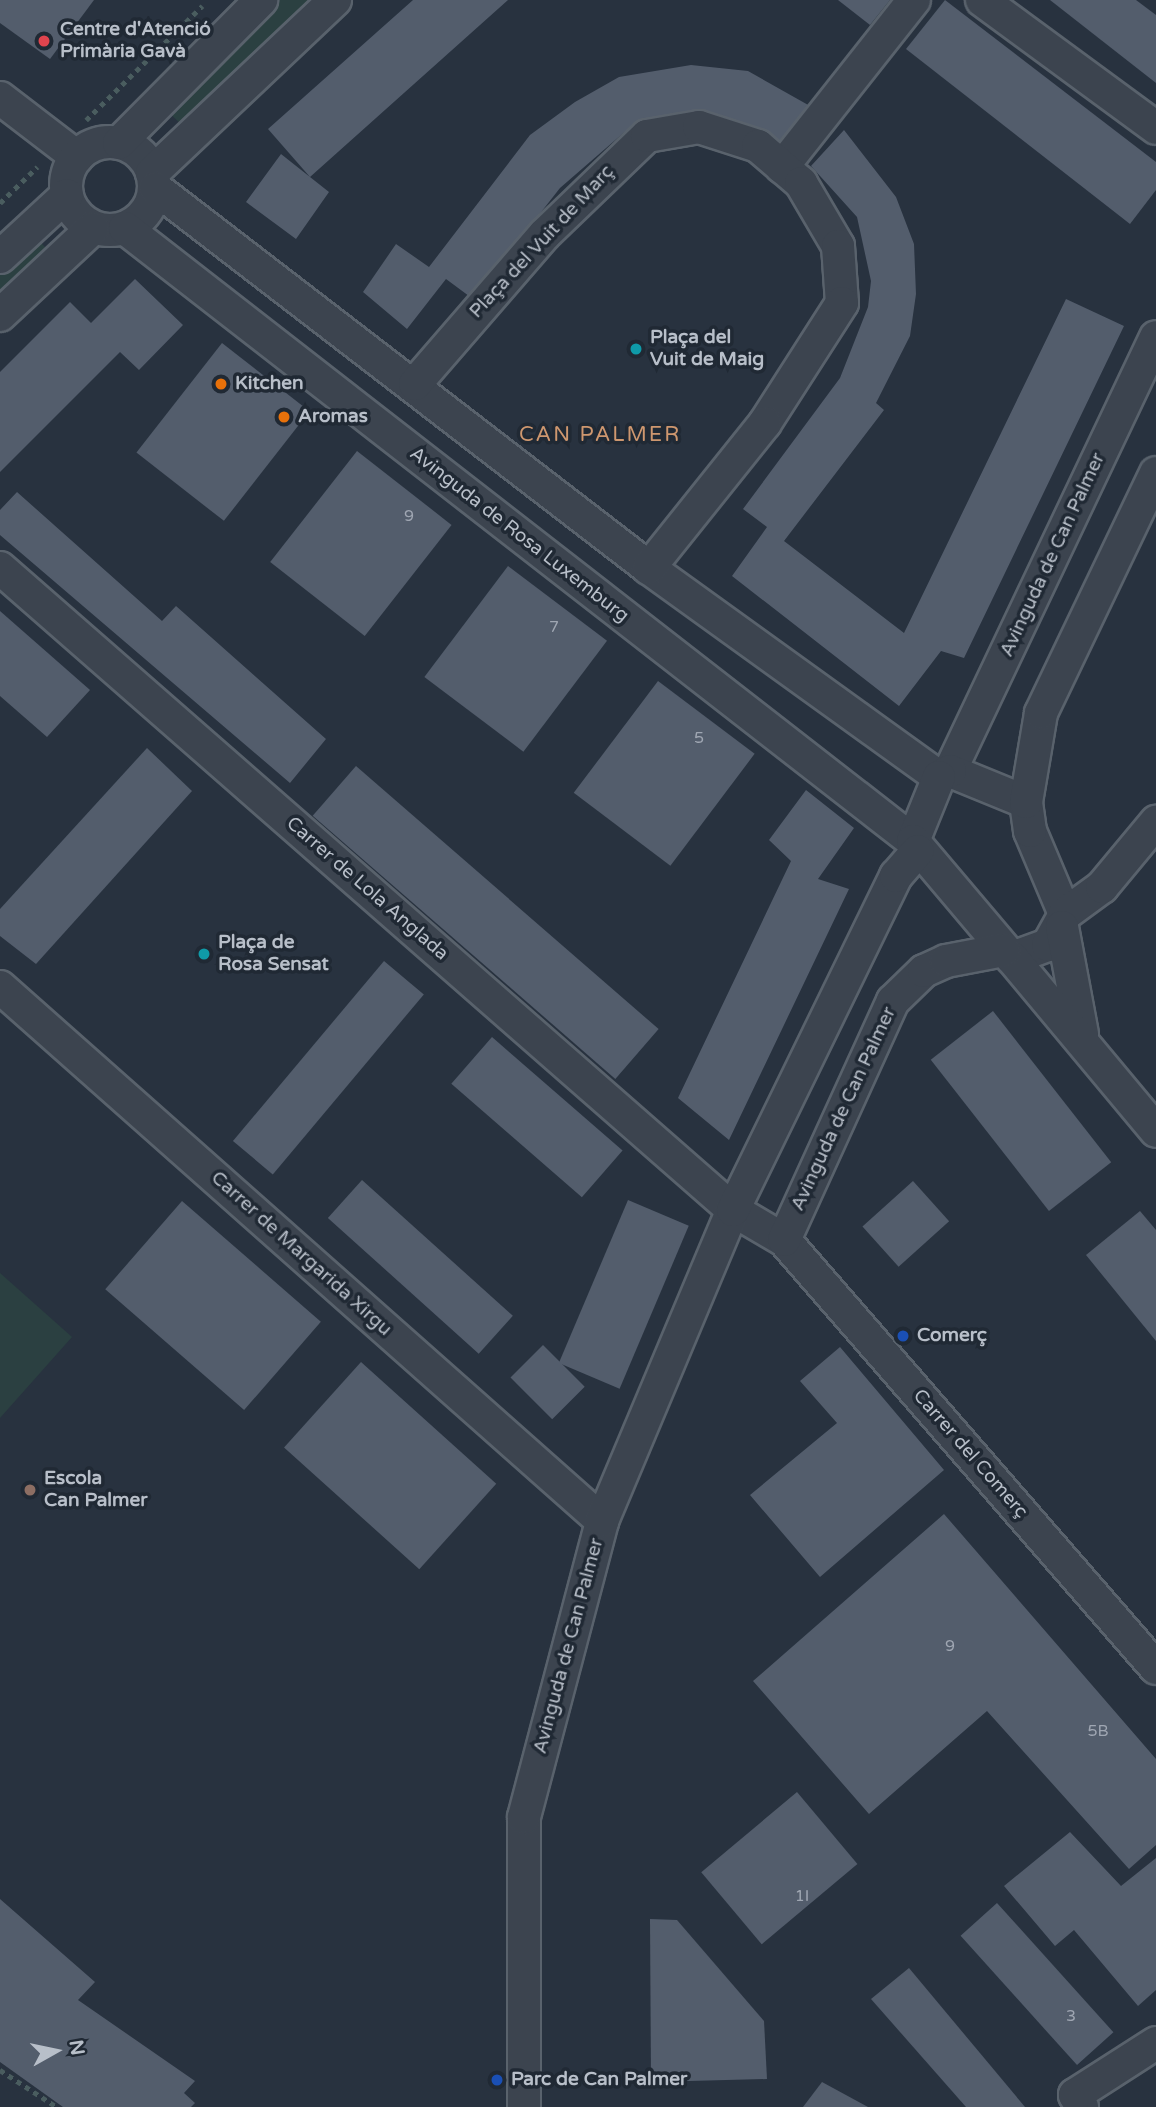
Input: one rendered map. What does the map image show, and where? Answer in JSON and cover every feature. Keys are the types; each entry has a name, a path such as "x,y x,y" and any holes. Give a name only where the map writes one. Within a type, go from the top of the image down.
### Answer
{"street":[{"path":"119,143 261,0"},
{"path":"0,315 93,228 125,228 145,214 154,180 335,0"},
{"path":"782,167 914,0"},
{"path":"982,0 1156,128"},
{"path":"0,98 69,151"},
{"name":"Plaça del Vuit de Març","path":"415,384 545,234 647,136 699,127 758,146 801,183 838,246 842,303 773,412 649,568"},
{"path":"69,151 96,144 119,143 144,157 154,180 649,568 944,774 1026,802"},
{"path":"69,151 67,195 93,228"},
{"path":"0,257 67,195"},
{"name":"Avinguda de Rosa Luxemburg","path":"125,228 909,841 1156,1131"},
{"name":"Avinguda de Can Palmer","path":"524,2107 524,1817 602,1521 733,1210 896,876 909,841 1156,338"},
{"path":"1087,1049 1065,962 1063,920 1030,831 1026,802 1041,713 1156,473"},
{"name":"Carrer de Lola Anglada","path":"0,568 733,1210"},
{"path":"1065,962 1102,887 1156,822"},
{"name":"Avinguda de Can Palmer","path":"784,1240 893,1001 923,971 946,961 1008,954 1048,945 1063,920 1102,887"},
{"name":"Carrer de Margarida Xirgu","path":"0,987 602,1521"},
{"path":"733,1210 784,1240"},
{"name":"Carrer del Comerç","path":"784,1240 1156,1668"},
{"path":"1082,2107 1074,2095 1156,2043"}],"path":[{"path":"0,203 69,151 208,0"},
{"path":"0,2070 57,2107"}],"green space":[{"path":"277,0 323,0 183,126 165,109"},
{"path":"36,238 51,253 0,299 0,270"},
{"path":"0,1273 72,1337 0,1418"}],"building":[{"name":"Centre d'Atenció Primària Gavà","path":"0,0 94,0 50,59 0,23"},
{"path":"413,0 508,0 310,177 268,129"},
{"path":"838,0 890,0 870,25"},
{"path":"945,0 1156,162 1156,190 1130,224 906,49"},
{"path":"1050,0 1136,0 1156,15 1156,83"},
{"path":"691,65 748,71 810,106 782,142 722,116 658,119 628,129 560,188 473,299 446,279 407,329 363,292 396,244 429,267 530,135 575,102 619,77"},
{"path":"844,130 896,197 914,244 916,294 910,336 876,403 884,410 784,541 904,633 1066,299 1124,326 964,658 941,651 899,706 732,576 767,527 743,509 840,378 868,307 871,281 857,217 811,166"},
{"path":"281,154 329,192 296,239 246,202"},
{"path":"135,279 183,325 139,370 120,352 0,472 0,372 70,302 91,323"},
{"path":"222,343 309,411 224,521 136,453"},
{"path":"357,451 452,525 365,636 270,562"},
{"path":"17,492 162,621 176,606 326,739 290,783 0,535 0,510"},
{"path":"508,566 607,641 523,752 424,677"},
{"path":"0,611 90,690 47,737 0,696"},
{"path":"658,681 755,754 670,866 574,793"},
{"path":"147,748 192,791 36,964 0,936 0,909"},
{"path":"356,766 659,1029 615,1079 313,816"},
{"path":"806,790 854,828 818,879 849,889 729,1140 678,1098 791,861 769,840"},
{"path":"384,961 424,994 273,1174 233,1141"},
{"path":"993,1011 1111,1162 1049,1211 931,1060"},
{"path":"492,1037 623,1150 582,1197 451,1084"},
{"path":"362,1180 513,1316 479,1354 328,1218"},
{"path":"913,1181 949,1221 899,1267 862,1227"},
{"path":"628,1200 689,1226 620,1389 559,1363"},
{"path":"182,1201 321,1322 244,1410 105,1289"},
{"path":"1140,1211 1156,1230 1156,1341 1086,1255"},
{"path":"543,1345 585,1387 552,1419 510,1378"},
{"path":"840,1347 944,1470 820,1577 750,1495 837,1423 800,1381"},
{"path":"361,1362 496,1484 419,1569 284,1447"},
{"path":"944,1514 1156,1759 1156,1845 1129,1869 987,1711 869,1814 753,1681"},
{"path":"797,1792 857,1864 762,1944 701,1872"},
{"path":"1070,1832 1121,1886 1156,1858 1156,1990 1138,2006 1074,1930 1055,1946 1004,1886"},
{"path":"0,1899 95,1982 78,2000 195,2081 184,2093 195,2103 191,2107 63,2107 0,2062"},
{"path":"997,1903 1113,2032 1077,2065 961,1936"},
{"path":"650,1919 677,1920 764,2021 767,2079 651,2082"},
{"path":"909,1968 1025,2107 966,2107 871,1999"},
{"path":"822,2082 868,2107 803,2107"}],"place":[{"name":"Centre d'Atenció Primària Gavà","path":"44,41"},
{"name":"Plaça del Vuit de Maig","path":"636,349"},
{"name":"Kitchen","path":"221,384"},
{"name":"Aromas","path":"284,417"},
{"name":"Plaça de Rosa Sensat","path":"204,954"},
{"name":"Comerç","path":"903,1336"},
{"name":"Escola Can Palmer","path":"30,1490"},
{"name":"Parc de Can Palmer","path":"497,2080"}],"district":[{"name":"CAN PALMER","path":"600,435"}]}
